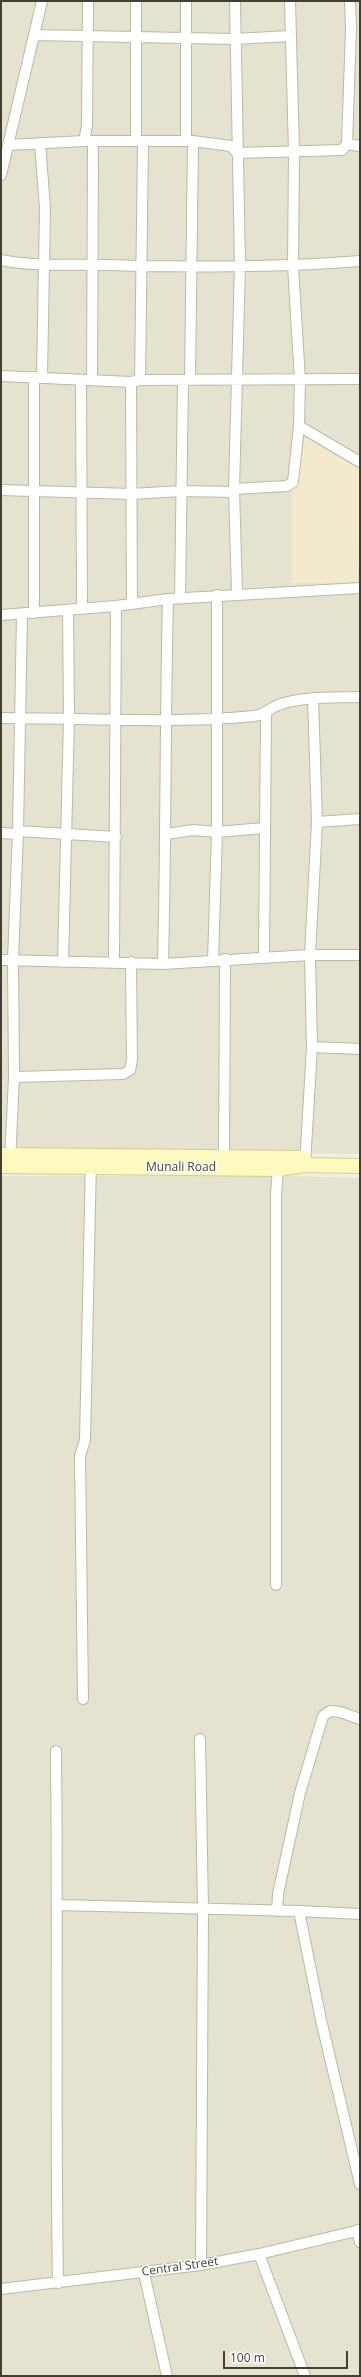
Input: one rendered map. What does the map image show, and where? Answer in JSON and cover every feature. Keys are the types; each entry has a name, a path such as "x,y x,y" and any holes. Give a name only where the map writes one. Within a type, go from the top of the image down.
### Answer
{"main road":[{"name":"Munali Road","path":"6,1160 224,1163 305,1162 360,1159"},
{"name":"Munali Road","path":"224,1163 278,1169 305,1162 360,1166"}],"street":[{"path":"1,175 42,1"},
{"path":"82,609 83,492 91,264 89,142 86,126 88,1"},
{"path":"132,604 131,494 135,381 142,266 140,141 135,37 136,1"},
{"path":"180,598 182,491 191,267 186,1"},
{"path":"235,1 234,39 240,265 234,490 237,593"},
{"path":"1,490 131,494 234,490 287,486 293,482 299,426 300,380 293,266 294,153 290,1"},
{"path":"8,145 40,143 189,141 231,146 237,153 294,153 341,150 347,144 356,28 350,1"},
{"path":"35,35 234,39 290,36"},
{"path":"34,613 33,490 44,266 45,208 40,143"},
{"path":"347,144 360,146"},
{"path":"1,260 44,266 91,264 191,267 240,265 293,266 360,261"},
{"path":"1,376 135,381 360,379"},
{"path":"299,426 360,462"},
{"path":"1,615 116,606 168,599 237,593 360,588"},
{"path":"213,961 217,832 217,595"},
{"path":"163,964 167,834 165,720 168,599"},
{"path":"114,962 116,837 116,606"},
{"path":"63,962 69,718 68,610"},
{"path":"6,1160 14,1077 13,960 18,832 22,614"},
{"path":"1,718 69,718 116,721 216,719 266,713 278,705 314,698 360,697"},
{"path":"305,1162 312,1047 310,955 317,822 314,698"},
{"path":"264,957 266,713"},
{"path":"317,822 360,819"},
{"path":"167,834 193,830 217,832 264,828"},
{"path":"1,832 116,837"},
{"path":"1,960 131,962 163,964 264,957 360,954"},
{"path":"224,1163 225,959"},
{"path":"14,1077 123,1074 130,1070 132,1060 131,962"},
{"path":"312,1047 360,1049"},
{"path":"83,1699 80,1456 85,1440 91,1162"},
{"path":"276,1585 276,1194 278,1169"},
{"path":"278,1911 278,1894 300,1793 318,1727 323,1716 330,1711 340,1712 360,1719"},
{"path":"200,1739 203,1909 200,2265"},
{"path":"56,1751 58,1905 56,2089 58,2283"},
{"path":"58,1905 360,1914"},
{"path":"299,1911 321,2020 360,2184"},
{"path":"358,2230 360,2242"},
{"name":"Central Street","path":"1,2289 144,2273 200,2265 260,2254 358,2230"},
{"path":"260,2254 305,2376"},
{"path":"144,2273 167,2376"}],"shaded area":[{"path":"1,1 360,1 360,1154 1,1149"},
{"path":"305,438 360,469 358,583 292,583 292,493"},
{"path":"1,1176 290,1176 360,1178 360,2376 1,2376"}]}
